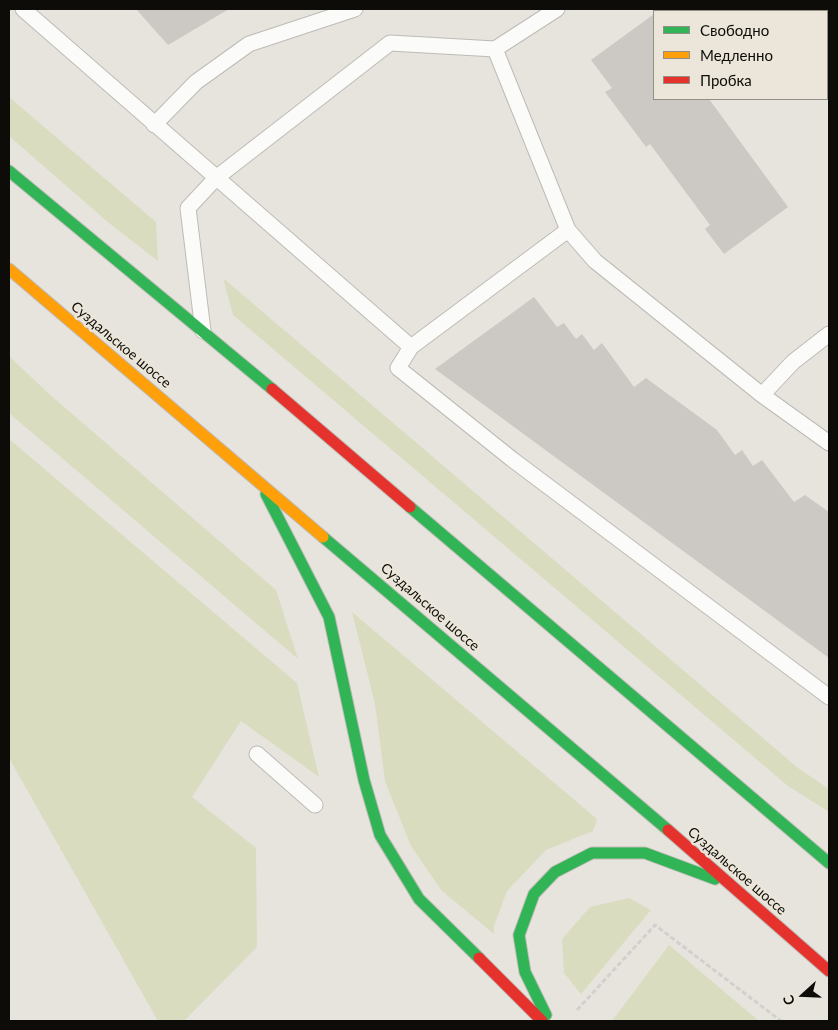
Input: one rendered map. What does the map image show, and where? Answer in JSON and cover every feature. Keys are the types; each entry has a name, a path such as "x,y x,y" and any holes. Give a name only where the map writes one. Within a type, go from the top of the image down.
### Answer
{"main road":[{"path":"9,171 203,331 829,863"},
{"name":"Суздальское шоссе","path":"9,269 733,886 829,971"},
{"path":"258,480 329,617 364,780 380,835 419,899 542,1021"},
{"path":"788,828 813,834"},
{"path":"549,1021 525,972 519,935 534,894 555,872 592,853 645,853 733,886"}],"lane":[{"path":"23,9 411,347"},
{"path":"154,125 196,82 248,44 355,9"},
{"path":"203,331 188,208 216,178 390,43 496,49 557,9"},
{"path":"496,49 568,230 595,261 762,395 829,443"},
{"path":"568,230 411,347 398,368 513,460 829,697"},
{"path":"762,395 793,362 829,334"},
{"path":"257,754 315,805"}],"path":[{"path":"573,1014 655,925 782,1021"}],"green space":[{"path":"9,97 156,222 158,261 109,223 9,136"},
{"path":"223,278 798,768 829,789 829,812 788,786 233,315"},
{"path":"9,356 48,393 276,590 298,659 9,413"},
{"path":"9,439 297,683 319,777 241,721 192,797 256,848 257,947 184,1021 158,1021 9,758"},
{"path":"352,612 597,819 593,831 546,850 507,891 494,926 494,934 442,891 411,846 385,781 375,704"},
{"path":"629,898 651,910 581,994 564,973 562,939 590,907"},
{"path":"669,945 759,1021 612,1021"}],"building":[{"path":"136,9 229,9 168,45"},
{"path":"653,15 653,100 710,100 788,207 724,254 705,229 710,225 650,144 646,147 605,92 612,88 591,60"},
{"path":"534,297 557,327 564,323 576,339 582,334 594,350 602,343 634,387 646,378 717,430 735,455 742,450 753,466 762,460 794,502 805,495 829,512 829,658 435,369"}],"traffic: fast":[{"path":"9,171 272,389"},
{"path":"266,494 329,617 364,780 380,835 419,899 479,958"},
{"path":"410,507 829,863"},
{"path":"323,537 668,830"},
{"path":"546,1015 525,972 519,935 534,894 555,872 592,853 645,853 715,879"}],"traffic: slow":[{"path":"9,269 323,537"}],"traffic: jam":[{"path":"272,389 410,507"},
{"path":"668,830 829,971"},
{"path":"479,958 542,1021"}]}
